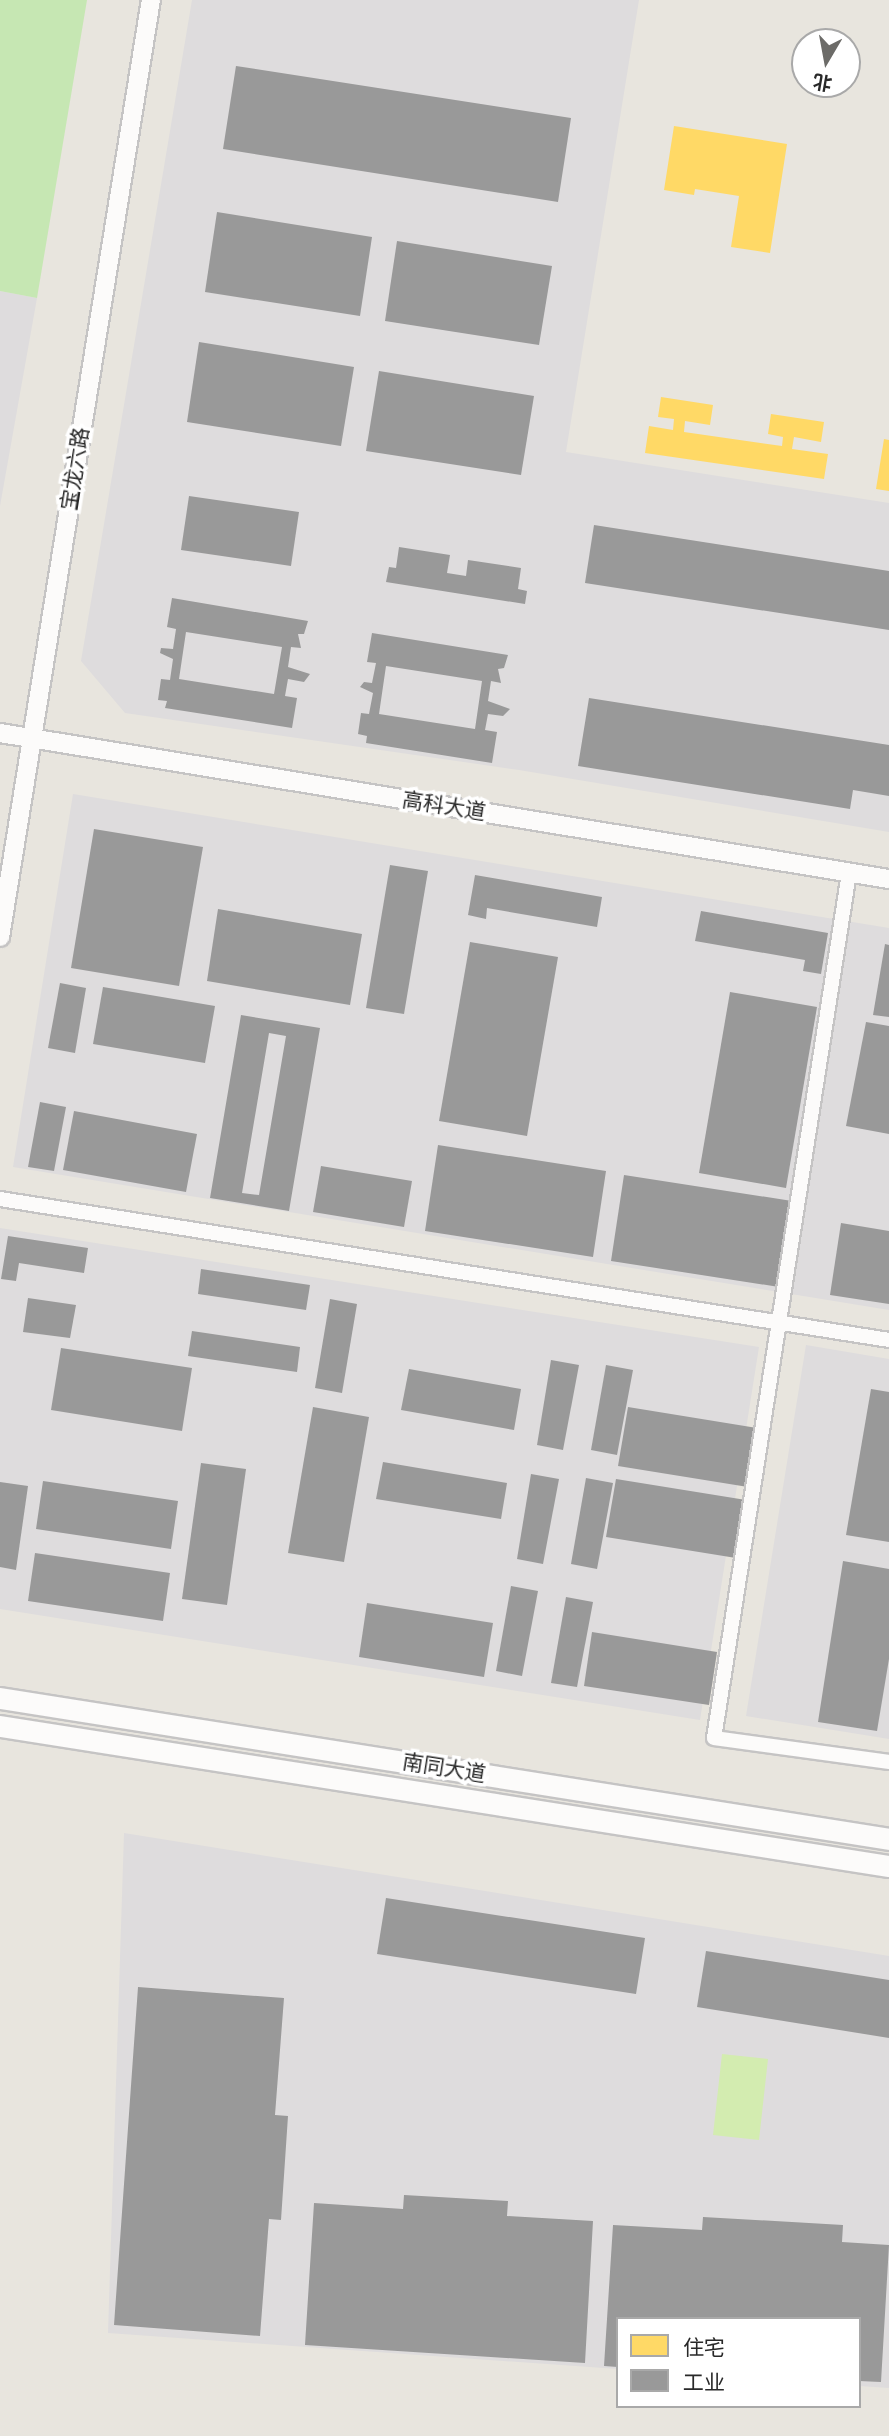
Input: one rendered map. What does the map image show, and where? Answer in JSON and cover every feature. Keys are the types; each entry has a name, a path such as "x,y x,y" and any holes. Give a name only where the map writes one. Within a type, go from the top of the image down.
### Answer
{"main road":[{"name":"南同大道","path":"0,1698 889,1839"},
{"name":"南同大道","path":"0,1726 889,1866"}],"street":[{"name":"宝龙六路","path":"0,937 151,0"},
{"name":"高科大道","path":"0,733 889,879"},
{"path":"849,873 714,1738 889,1762"},
{"path":"0,1199 889,1340"}],"shaded area":[{"path":"192,0 639,0 566,452 889,503 889,832 519,770 125,713 81,661"},
{"path":"0,291 37,298 0,506"},
{"path":"73,794 889,928 889,1310 13,1167"},
{"path":"0,1228 759,1347 700,1720 0,1609"},
{"path":"806,1345 889,1359 889,1739 746,1716"},
{"path":"124,1833 889,1956 889,2388 861,2386 861,2317 616,2317 616,2369 108,2333"}],"green space":[{"path":"0,0 87,0 37,298 0,291"},
{"path":"722,2054 768,2059 759,2140 713,2135"}],"building: 住宅":[{"path":"674,126 787,144 770,253 731,247 739,196 695,189 694,195 664,190"},
{"path":"661,397 713,405 710,425 685,421 684,432 782,446 783,437 768,434 771,414 824,422 821,442 794,437 792,449 828,454 824,479 645,453 649,426 673,430 674,419 658,417"},
{"path":"884,439 889,440 889,491 876,489"}],"building: 工业":[{"path":"236,66 571,118 558,202 223,149"},
{"path":"217,212 372,237 360,316 205,292"},
{"path":"397,241 552,266 539,345 385,321"},
{"path":"199,342 354,367 341,446 187,422"},
{"path":"379,371 534,396 521,475 366,451"},
{"path":"189,496 299,512 291,566 181,550"},
{"path":"594,525 889,571 889,630 585,583"},
{"path":"399,547 450,555 447,573 466,576 468,560 521,568 518,589 527,591 525,604 386,582 389,567 396,568"},
{"path":"172,598 308,621 304,634 298,634 301,648 291,647 288,667 310,674 304,682 288,679 285,696 297,698 292,728 165,708 167,701 158,700 161,679 170,680 173,659 160,653 161,648 173,649 176,629 167,627","holes":["186,632 282,647 274,694 179,679"]},
{"path":"372,633 508,655 504,668 498,669 501,683 491,681 488,701 510,709 503,716 488,714 485,730 497,732 492,763 366,743 367,736 358,734 361,713 369,714 373,693 360,687 364,682 372,683 376,663 367,662","holes":["386,666 482,681 475,729 379,714"]},
{"path":"589,698 889,745 889,796 853,790 850,809 578,766"},
{"path":"94,829 203,847 179,986 71,968"},
{"path":"390,865 428,871 404,1014 366,1008"},
{"path":"475,875 602,897 597,927 487,908 486,919 468,915"},
{"path":"218,909 362,934 350,1005 207,981"},
{"path":"701,911 828,933 821,974 803,971 805,960 695,941"},
{"path":"470,942 558,957 527,1136 439,1121"},
{"path":"885,944 889,945 889,1017 873,1015"},
{"path":"60,983 86,988 75,1053 48,1048"},
{"path":"103,987 215,1006 205,1063 93,1044"},
{"path":"730,992 817,1007 786,1188 699,1173"},
{"path":"241,1015 320,1028 289,1211 210,1198","holes":["269,1033 286,1036 259,1195 242,1193"]},
{"path":"866,1022 889,1026 889,1134 846,1126"},
{"path":"40,1102 66,1107 54,1171 28,1167"},
{"path":"74,1111 197,1134 186,1192 63,1170"},
{"path":"438,1145 606,1171 593,1257 425,1231"},
{"path":"321,1166 412,1181 404,1227 313,1212"},
{"path":"624,1175 792,1201 779,1287 611,1261"},
{"path":"841,1223 889,1231 889,1304 830,1295"},
{"path":"8,1236 88,1248 84,1273 19,1263 16,1281 1,1279"},
{"path":"201,1269 310,1285 306,1310 198,1294"},
{"path":"28,1298 76,1305 70,1338 23,1332"},
{"path":"330,1299 357,1304 342,1393 315,1388"},
{"path":"192,1331 300,1347 297,1372 188,1356"},
{"path":"61,1348 192,1368 182,1431 51,1410"},
{"path":"551,1360 579,1365 563,1450 537,1445"},
{"path":"606,1365 633,1370 617,1455 591,1450"},
{"path":"409,1369 521,1389 514,1430 401,1410"},
{"path":"871,1389 889,1392 889,1542 846,1535"},
{"path":"313,1407 369,1417 344,1562 288,1553"},
{"path":"628,1407 757,1428 748,1487 618,1466"},
{"path":"383,1462 507,1483 501,1519 376,1499"},
{"path":"201,1463 246,1469 227,1605 182,1599"},
{"path":"531,1474 559,1479 543,1564 517,1559"},
{"path":"586,1478 613,1483 597,1569 571,1564"},
{"path":"616,1479 746,1500 736,1558 606,1537"},
{"path":"43,1481 178,1501 171,1549 36,1529"},
{"path":"0,1482 28,1486 16,1570 0,1567"},
{"path":"35,1553 170,1573 163,1621 28,1601"},
{"path":"843,1561 889,1569 889,1659 877,1731 818,1722"},
{"path":"511,1586 538,1591 522,1676 496,1671"},
{"path":"566,1597 593,1602 577,1687 551,1683"},
{"path":"367,1603 493,1623 484,1677 359,1657"},
{"path":"592,1632 717,1652 709,1705 584,1686"},
{"path":"386,1898 645,1938 636,1994 377,1954"},
{"path":"706,1951 889,1980 889,2038 697,2007"},
{"path":"138,1987 284,1998 275,2115 288,2116 281,2220 269,2219 260,2336 114,2325"},
{"path":"404,2195 508,2201 507,2216 593,2221 585,2363 305,2345 314,2203 403,2209"},
{"path":"703,2217 843,2225 842,2242 889,2245 881,2382 861,2381 861,2317 616,2317 616,2367 604,2366 613,2225 702,2230"}]}
